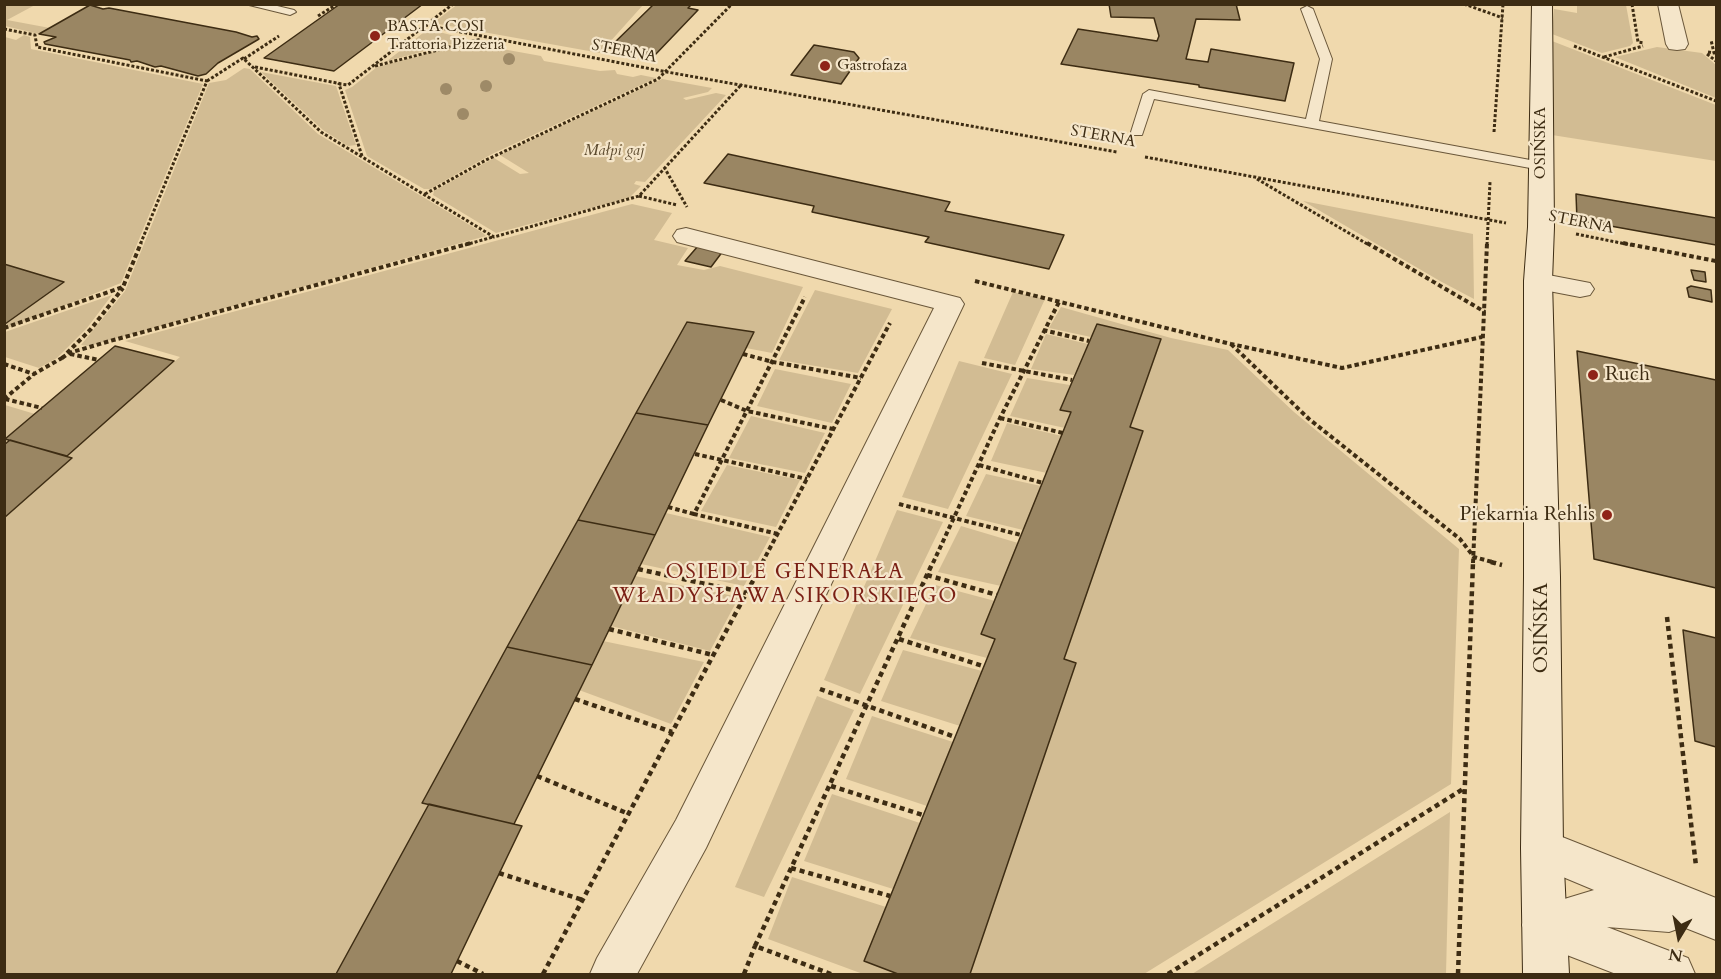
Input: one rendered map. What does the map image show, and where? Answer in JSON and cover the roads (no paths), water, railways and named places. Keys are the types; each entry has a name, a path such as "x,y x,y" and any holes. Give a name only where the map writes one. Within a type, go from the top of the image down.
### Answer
{"street":[{"path":"1668,4 1677,44"},
{"name":"OSIŃSKA","path":"1541,19 1541,227 1538,281 1542,577 1542,848 1546,975"},
{"path":"613,975 691,834 950,304 686,236"},
{"path":"1538,281 1581,289"},
{"path":"1542,848 1709,916"},
{"path":"1544,925 1609,906 1709,916"},
{"path":"1544,925 1672,975"}],"lane":[{"path":"250,4 290,12"},
{"path":"1307,9 1326,59 1312,123"},
{"path":"1137,132 1149,94 1492,155 1540,166"}],"place":[{"name":"BASTA COSI Trattoria Pizzeria","path":"375,36"},
{"name":"Gastrofaza","path":"825,66"},
{"name":"Ruch","path":"1593,375"},
{"name":"Piekarnia Rehlis","path":"1607,515"}],"district":[{"name":"OSIEDLE GENERAŁA WŁADYSŁAWA SIKORSKIEGO","path":"785,585"}],"park label":[{"name":"Małpi gaj","path":"614,151"}]}
